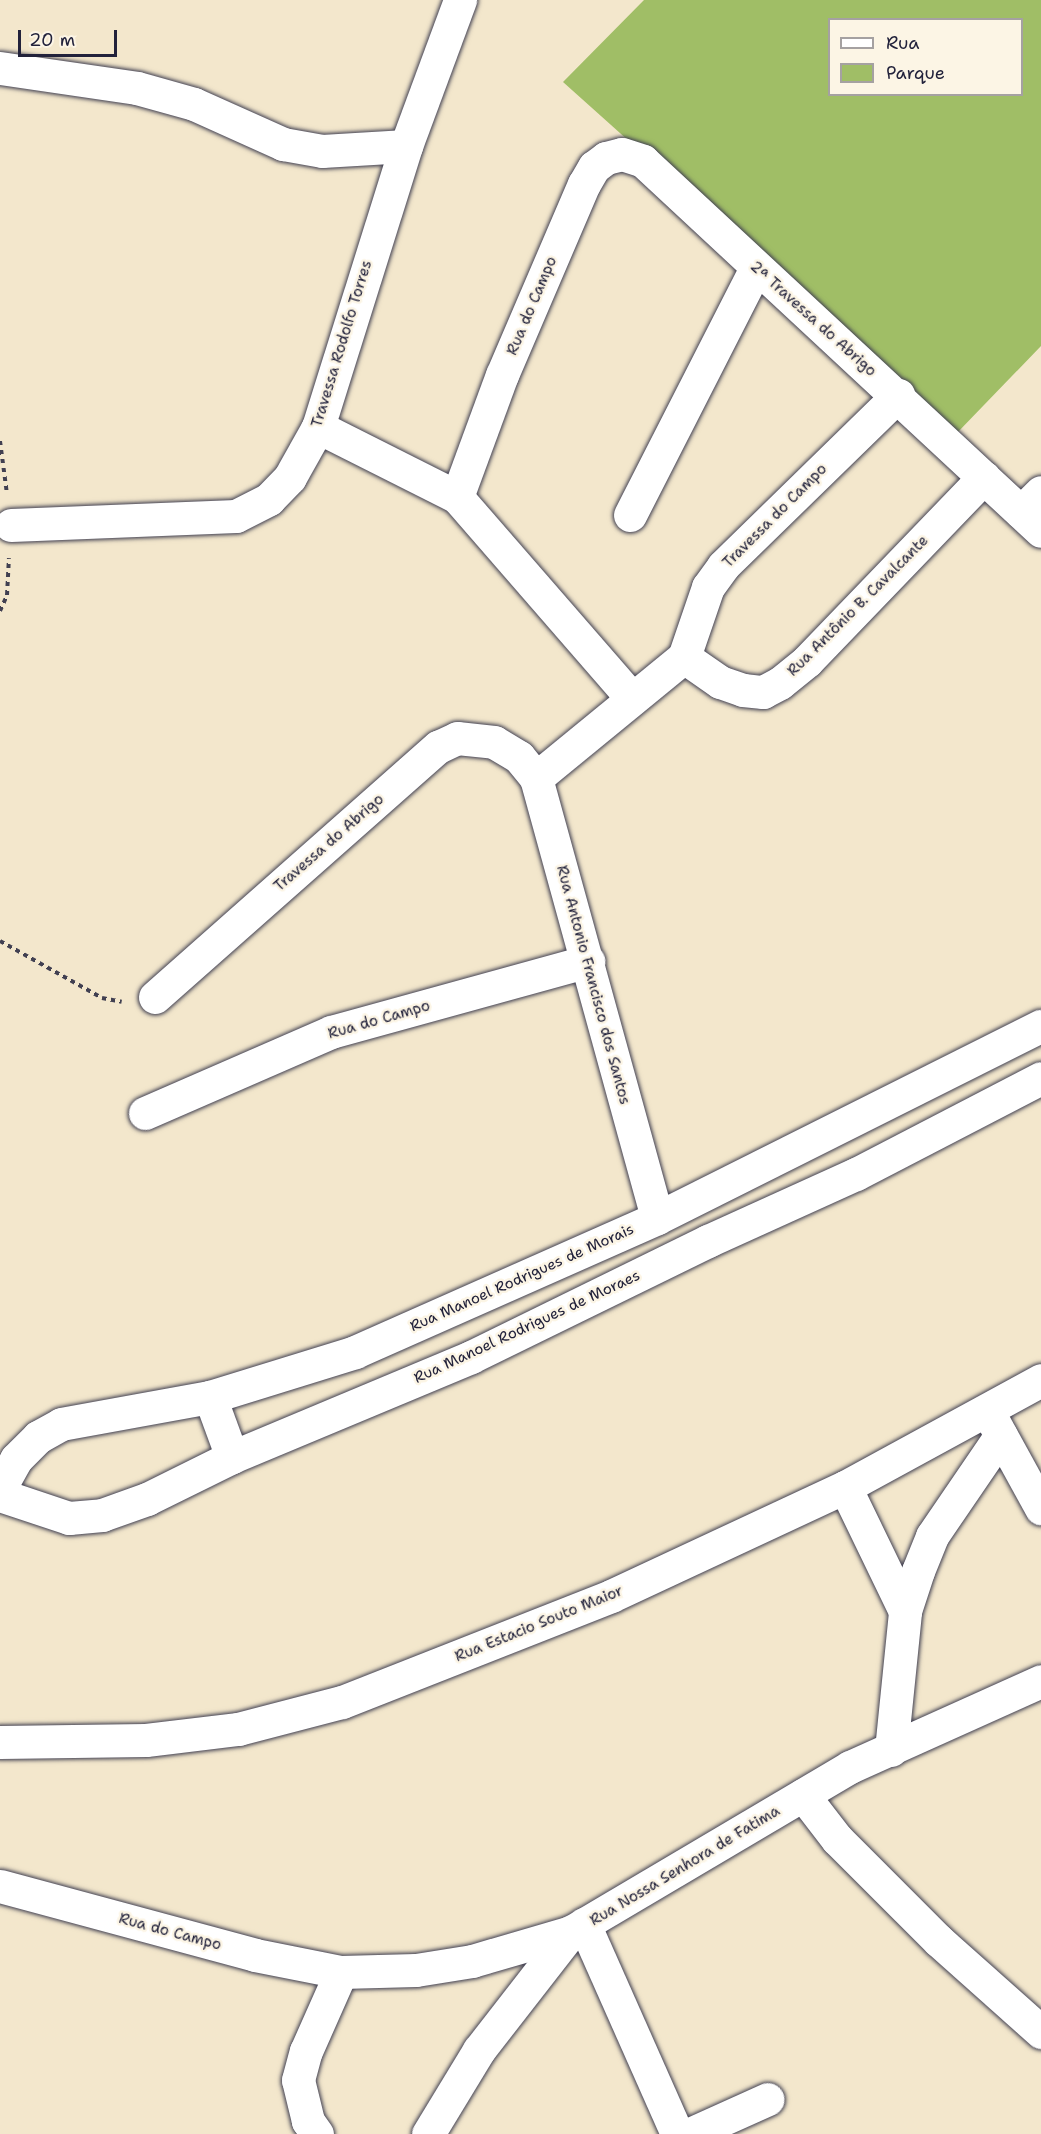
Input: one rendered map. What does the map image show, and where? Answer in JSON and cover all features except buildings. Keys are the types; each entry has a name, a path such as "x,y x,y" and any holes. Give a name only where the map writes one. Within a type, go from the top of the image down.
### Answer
{"street":[{"name":"Travessa Rodolfo Torres","path":"11,525 236,516 252,511 290,477 318,427 406,146 460,0"},
{"path":"0,68 137,88 194,104 283,144 322,151 406,146"},
{"name":"Rua do Campo","path":"456,497 502,375 584,184 594,167 606,158 622,154 642,160"},
{"name":"2ª Travessa do Abrigo","path":"642,160 984,477 1034,512"},
{"path":"630,515 756,268"},
{"name":"Travessa do Campo","path":"684,657 708,587 723,566 898,395"},
{"path":"318,427 456,497 632,699"},
{"name":"Rua Antônio B. Cavalcante","path":"684,657 720,682 743,690 763,692 780,683 807,661 984,477"},
{"path":"528,767 632,699 684,657"},
{"name":"Travessa do Abrigo","path":"155,997 438,747 456,738 474,738 494,742 528,767"},
{"name":"Rua Antonio Francisco dos Santos","path":"528,767 588,961 657,1218"},
{"name":"Rua do Campo","path":"145,1113 332,1032 588,961"},
{"name":"Rua Manoel Rodrigues de Morais","path":"0,1488 16,1459 38,1437 61,1424 210,1397 355,1352 657,1218 1041,1026"},
{"name":"Rua Manoel Rodrigues de Moraes","path":"0,1495 69,1518 102,1515 147,1499 232,1457 471,1357 708,1241 856,1174 1041,1078"},
{"name":"Rua Estacio Souto Maior","path":"0,1742 146,1740 238,1729 342,1702 611,1596 993,1421 1041,1380"},
{"path":"210,1397 232,1457"},
{"path":"993,1421 1041,1508"},
{"path":"891,1750 905,1611 932,1536 993,1421"},
{"path":"845,1487 905,1611"},
{"name":"Rua Nossa Senhora de Fatima","path":"428,2134 479,2050 578,1928 850,1767 1041,1682"},
{"path":"803,1795 837,1839 939,1941 1041,2032"},
{"name":"Rua do Campo","path":"0,1886 255,1955 341,1972 416,1971 472,1961 578,1928"},
{"name":"Rua Nossa Senhora de Fatima","path":"578,1928 677,2134"},
{"path":"317,2134 308,2121 298,2080 306,2051 341,1972"},
{"path":"690,2134 768,2099"}],"path":[{"path":"0,941 102,998 140,1003 155,997"}],"green space":[{"path":"644,0 1041,0 1041,346 956,434 563,82"}]}
